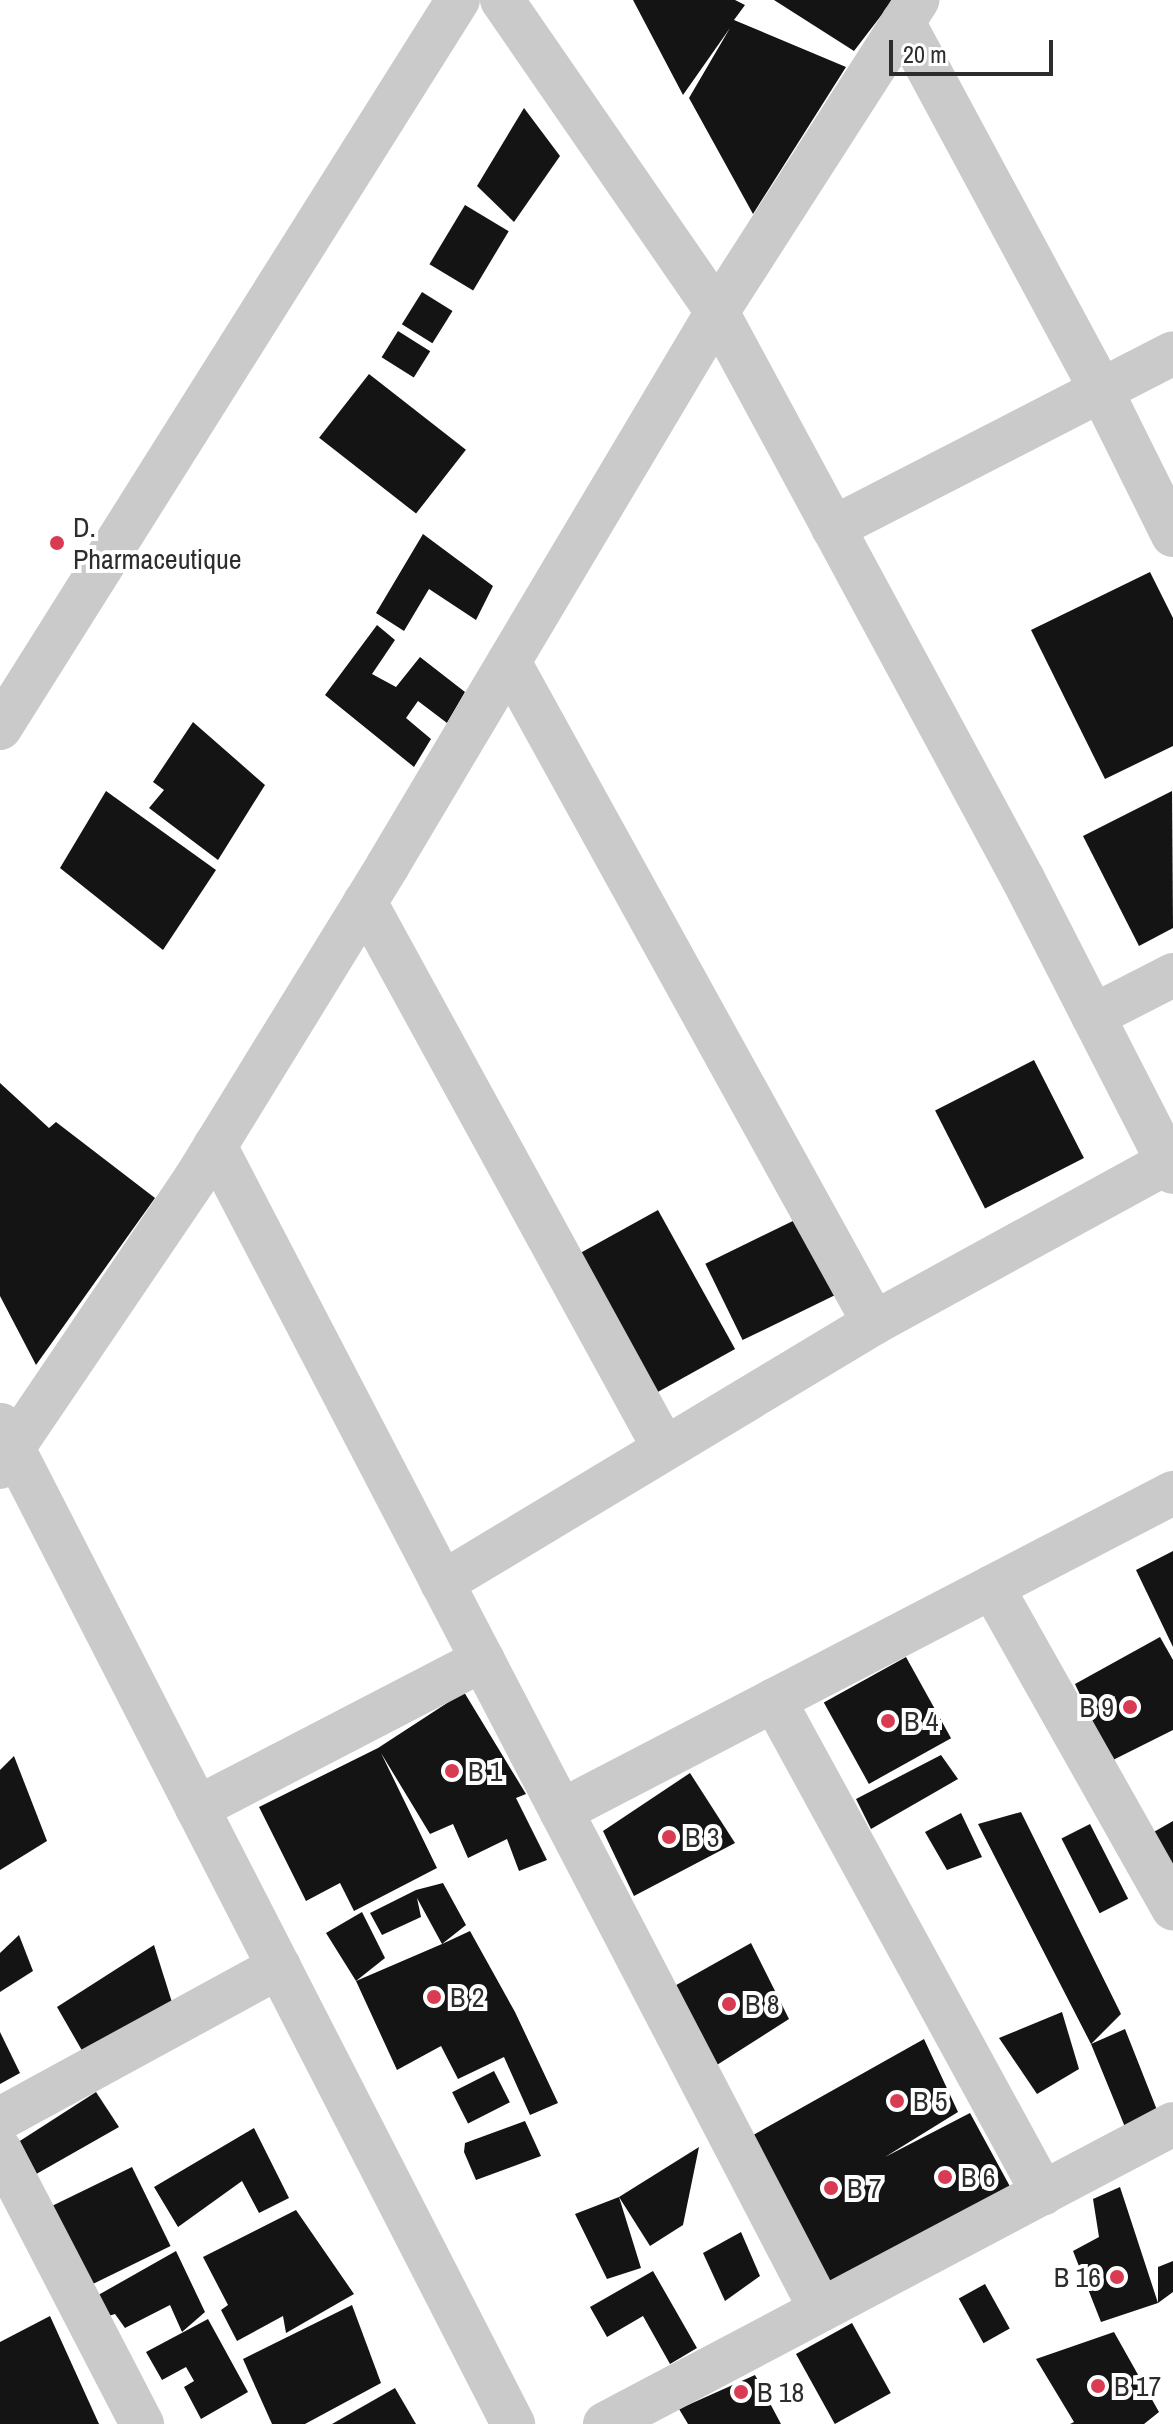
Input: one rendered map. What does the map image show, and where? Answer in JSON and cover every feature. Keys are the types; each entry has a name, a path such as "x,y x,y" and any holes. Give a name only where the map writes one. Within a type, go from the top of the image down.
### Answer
{"street":[{"path":"0,728 458,0"},
{"path":"442,1583 874,1323 1170,1167 1093,1016 717,312 502,0"},
{"path":"513,2424 197,1808 4,1446 215,1146 365,902 717,312 910,11"},
{"path":"910,11 1173,535"},
{"path":"833,528 1173,353"},
{"path":"509,662 874,1323"},
{"path":"365,902 664,1448"},
{"path":"1093,1016 1173,975"},
{"path":"215,1146 821,2310"},
{"path":"561,1811 1173,1493"},
{"path":"992,1587 1173,1908"},
{"path":"197,1808 483,1660"},
{"path":"774,1700 1043,2193"},
{"path":"0,2119 279,1967"},
{"path":"605,2424 1173,2124"},
{"path":"0,2150 142,2424"}],"building":[{"path":"633,0 735,0 745,5 734,20 846,67 753,214 689,98 730,28 683,95"},
{"path":"774,0 893,0 854,51"},
{"path":"524,108 560,156 514,222 477,186"},
{"path":"465,205 509,231 473,290 429,264"},
{"path":"422,292 453,311 432,343 402,324"},
{"path":"398,331 430,351 414,377 382,357"},
{"path":"369,374 466,450 416,514 319,438"},
{"path":"423,534 493,586 476,620 429,589 404,631 376,613"},
{"path":"1150,572 1173,618 1173,746 1105,779 1031,630"},
{"path":"377,625 395,640 372,674 396,687 420,657 465,692 447,723 418,701 406,718 431,739 414,767 325,695"},
{"path":"193,722 265,785 218,860 149,808 164,790 153,782"},
{"path":"106,791 216,870 163,950 60,868"},
{"path":"1172,791 1173,928 1139,946 1083,836"},
{"path":"1034,1060 1084,1158 985,1208 935,1110"},
{"path":"0,1083 49,1128 56,1122 155,1198 36,1365 0,1296"},
{"path":"658,1210 735,1349 653,1395 576,1256"},
{"path":"797,1219 834,1295 743,1340 705,1264"},
{"path":"1173,1551 1173,1647 1136,1570"},
{"name":"B 9","path":"1160,1637 1173,1660 1173,1730 1111,1761 1075,1684"},
{"name":"B 4","path":"906,1657 951,1738 869,1784 824,1703"},
{"path":"464,1692 526,1794 516,1798 547,1860 519,1871 507,1839 468,1858 453,1824 430,1834 381,1753 437,1868 354,1911 340,1883 306,1901 259,1807 378,1748"},
{"path":"941,1755 958,1779 871,1829 856,1799"},
{"path":"14,1756 47,1841 0,1870 0,1770"},
{"name":"B 3","path":"690,1773 735,1843 634,1896 603,1831"},
{"path":"1021,1812 1121,2014 1091,2044 978,1824"},
{"path":"961,1813 982,1857 947,1870 925,1832"},
{"path":"1173,1821 1173,1878 1152,1833"},
{"path":"1090,1824 1128,1899 1100,1913 1061,1839"},
{"path":"443,1883 466,1925 442,1944 417,1898 421,1917 382,1935 370,1913 416,1890"},
{"path":"362,1912 385,1958 356,1981 326,1933"},
{"name":"B 2","path":"470,1931 515,2012 558,2103 530,2115 504,2057 458,2079 441,2046 397,2070 356,1981"},
{"path":"19,1935 33,1971 0,1992 0,1953"},
{"name":"B 8","path":"751,1943 789,2019 709,2070 671,1988"},
{"path":"154,1945 175,2012 84,2054 57,2007"},
{"path":"1062,2012 1079,2069 1037,2094 999,2038"},
{"path":"1125,2029 1157,2110 1125,2127 1091,2044"},
{"path":"0,2032 20,2073 0,2084"},
{"path":"924,2039 958,2112 885,2157 970,2113 1013,2192 827,2292 746,2139"},
{"path":"494,2071 510,2102 468,2124 452,2092"},
{"path":"96,2092 119,2127 31,2177 12,2146"},
{"path":"525,2121 541,2156 476,2180 464,2152 465,2143"},
{"path":"254,2128 289,2198 259,2213 242,2181 178,2227 154,2187"},
{"path":"699,2147 683,2225 650,2246 619,2197"},
{"path":"132,2167 171,2246 84,2288 46,2209"},
{"name":"B 16","path":"1120,2187 1158,2303 1101,2322 1073,2251 1099,2237 1093,2199"},
{"path":"619,2197 641,2268 607,2279 575,2214"},
{"path":"296,2210 354,2294 286,2333 283,2316 237,2341 221,2310 228,2305 203,2257"},
{"path":"741,2232 760,2276 725,2301 703,2253"},
{"path":"176,2251 205,2312 182,2332 170,2305 125,2328 115,2314 102,2318 93,2298"},
{"path":"1173,2261 1173,2292 1158,2303 1158,2267"},
{"path":"653,2271 697,2348 670,2364 643,2316 607,2337 590,2307"},
{"path":"985,2284 1010,2329 983,2343 959,2299"},
{"path":"352,2305 381,2383 305,2424 272,2424 243,2359"},
{"path":"50,2316 99,2424 0,2424 0,2342"},
{"path":"208,2319 248,2392 201,2419 184,2387 194,2381 186,2367 162,2380 146,2352"},
{"path":"852,2323 891,2393 835,2424 796,2354"},
{"name":"B 17","path":"1114,2332 1159,2412 1144,2424 1070,2424 1074,2422 1036,2359"},
{"name":"B 18","path":"755,2375 781,2424 688,2424 679,2409"},
{"path":"395,2388 416,2424 332,2424"}],"place":[{"name":"D. Pharmaceutique","path":"57,543"},
{"name":"B 9","path":"1130,1707"},
{"name":"B 4","path":"888,1721"},
{"name":"B 1","path":"452,1771"},
{"name":"B 3","path":"669,1837"},
{"name":"B 2","path":"434,1997"},
{"name":"B 8","path":"729,2004"},
{"name":"B 5","path":"897,2101"},
{"name":"B 6","path":"945,2177"},
{"name":"B 7","path":"831,2188"},
{"name":"B 16","path":"1117,2277"},
{"name":"B 17","path":"1098,2386"},
{"name":"B 18","path":"741,2392"}]}
